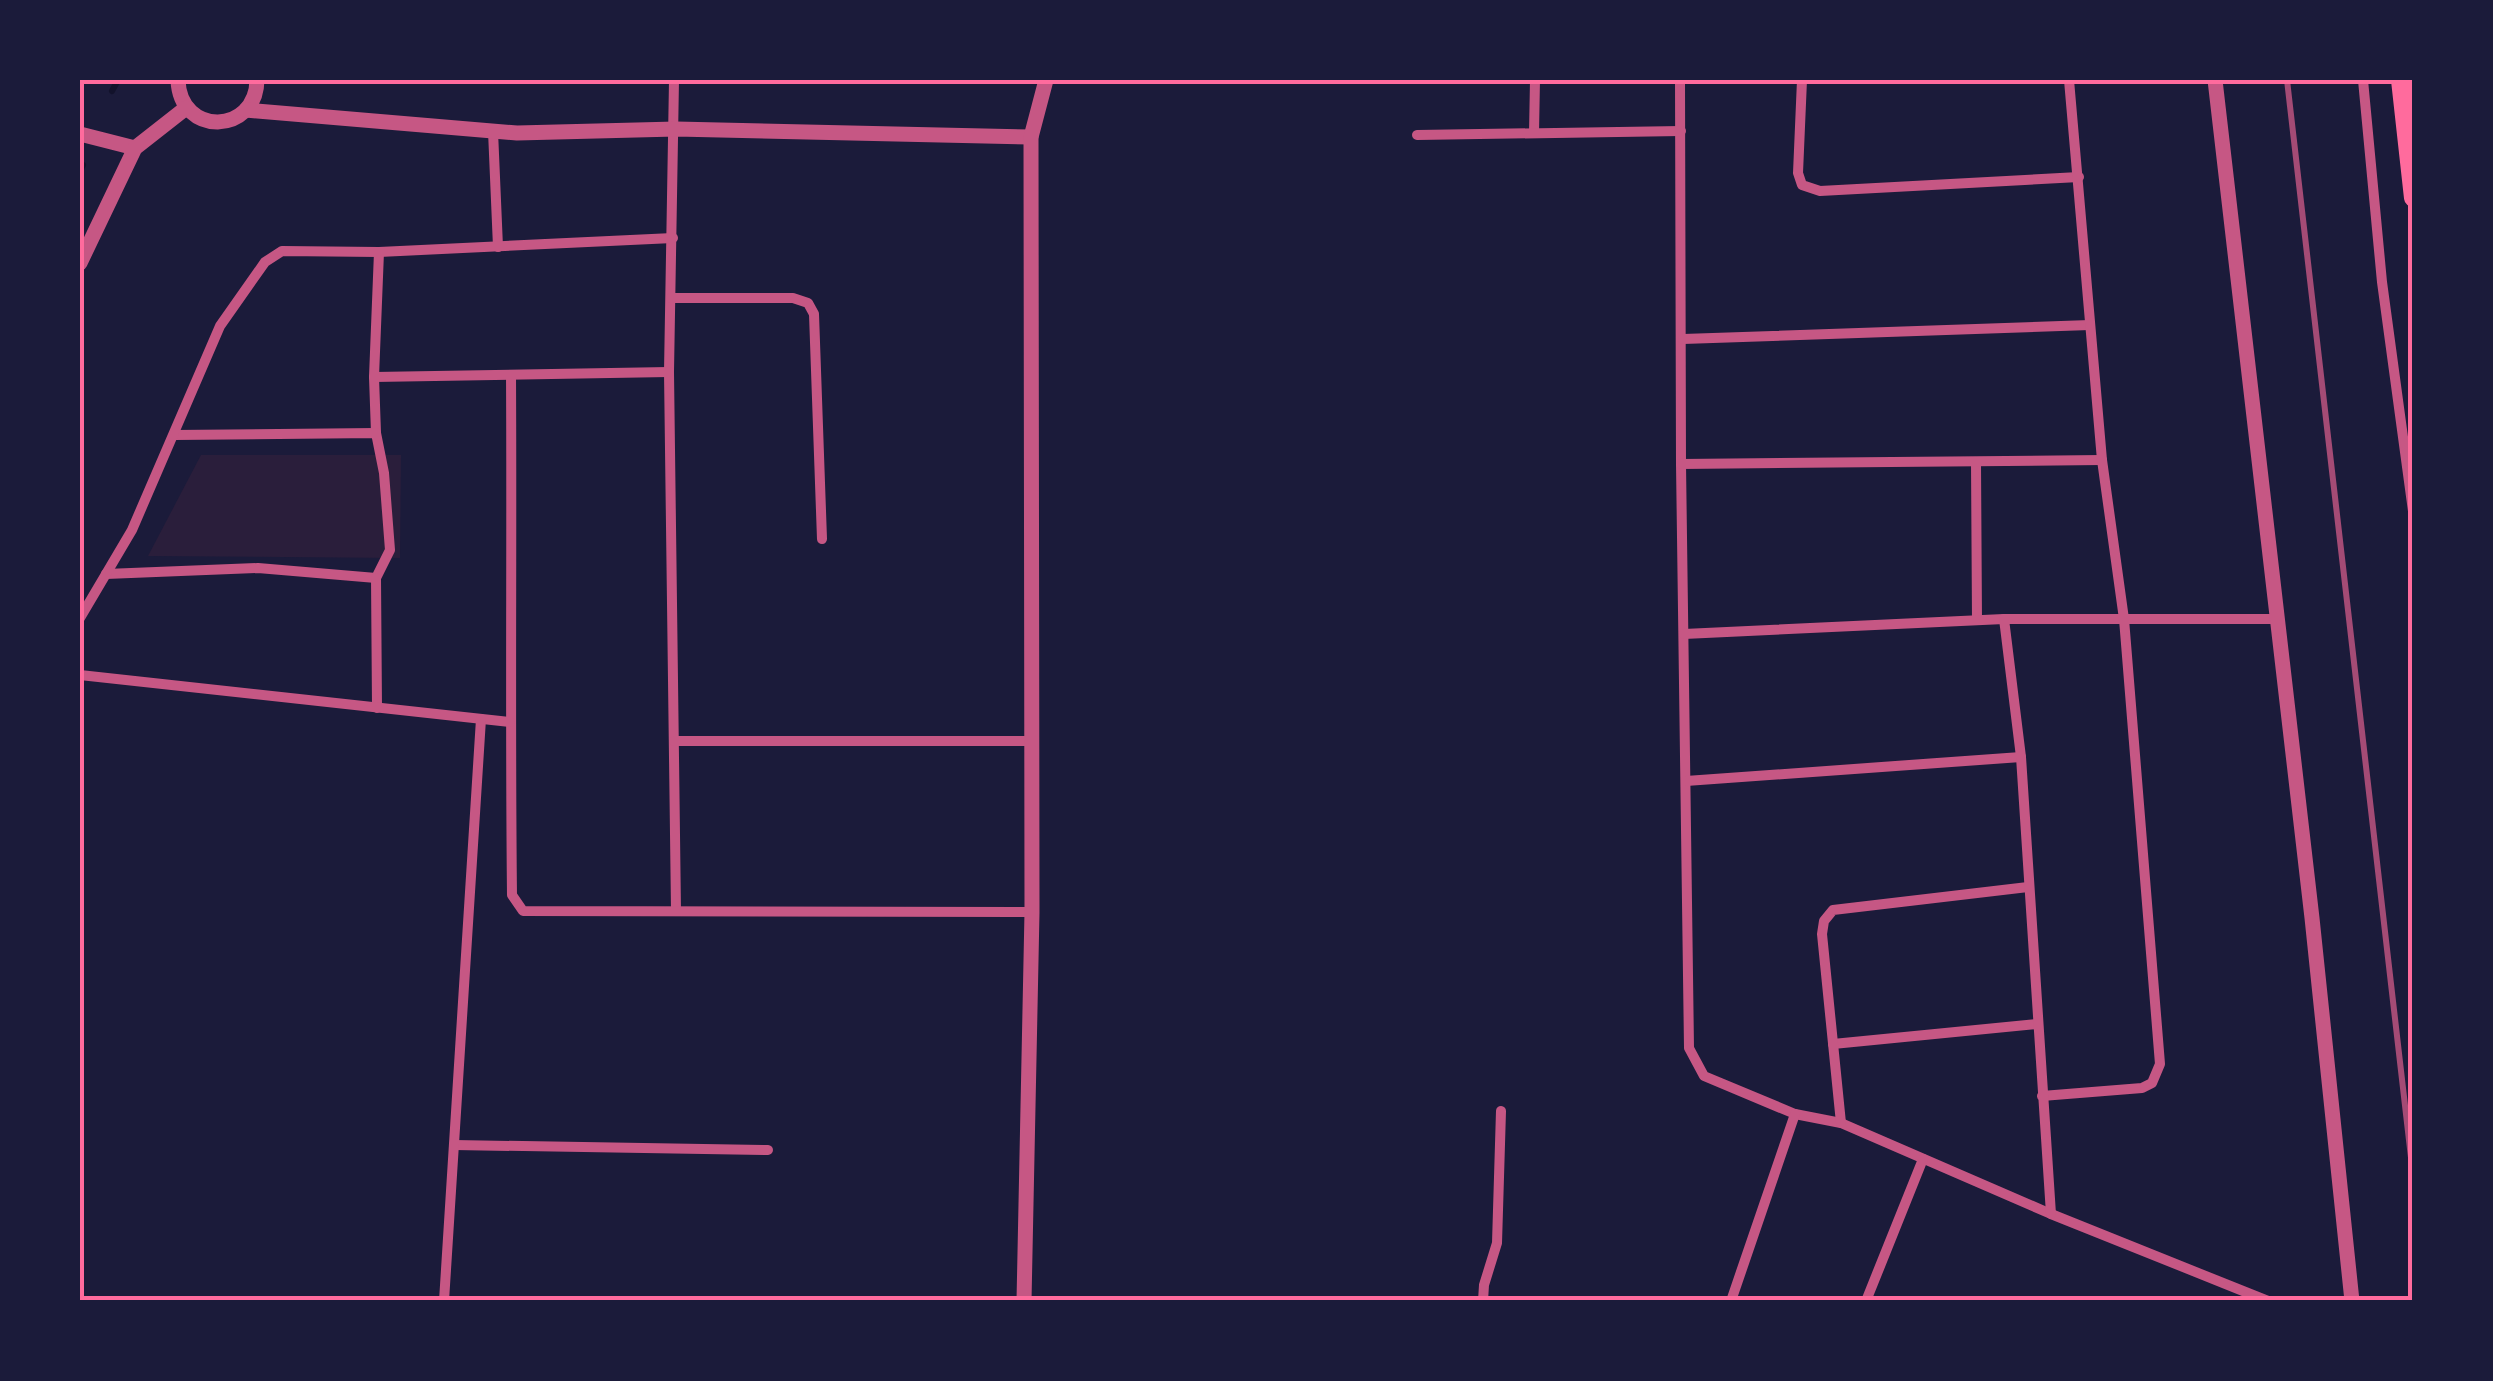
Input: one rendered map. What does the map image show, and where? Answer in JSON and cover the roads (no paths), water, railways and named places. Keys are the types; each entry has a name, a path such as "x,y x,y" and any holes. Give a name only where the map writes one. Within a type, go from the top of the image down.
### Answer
{"main road":[{"path":"2400,80 2413,198"}],"street":[{"path":"178,80 186,108 209,122 236,118 246,110 254,98 256,80"},
{"path":"674,80 669,372 676,911"},
{"path":"1024,1301 1032,912 1031,137 1046,80"},
{"path":"1534,80 1534,133"},
{"path":"1680,80 1689,1048 1704,1076 1795,1114 1841,1123 2051,1214 2268,1301"},
{"path":"1802,80 1798,173 1802,184 1809,188 1820,191 2079,177"},
{"path":"2042,1096 2142,1088 2152,1083 2160,1064 2124,620 2102,460 2069,80"},
{"path":"2215,80 2352,1301"},
{"path":"2363,80 2382,282 2413,511"},
{"path":"80,264 135,148 186,108"},
{"path":"246,110 493,130 1031,137"},
{"path":"493,130 498,247"},
{"path":"1417,134 1681,131"},
{"path":"80,134 135,148"},
{"path":"80,618 132,530 220,326 265,262 282,251 379,252 672,238"},
{"path":"377,708 376,578 390,550 384,473 376,433 379,252"},
{"path":"671,298 793,298 808,302 814,314 822,539"},
{"path":"1683,339 2090,325"},
{"path":"374,377 669,372"},
{"path":"511,375 512,895 523,910 1032,912"},
{"path":"174,435 376,433"},
{"path":"1681,464 2102,460"},
{"path":"1976,462 1978,620"},
{"path":"106,574 258,568 376,578"},
{"path":"1684,634 2004,619 2278,619"},
{"path":"2004,619 2020,757 2051,1214"},
{"path":"80,675 510,722"},
{"path":"444,1301 482,719"},
{"path":"674,741 1031,741"},
{"path":"1686,781 2020,757"},
{"path":"1841,1123 1822,934 1824,921 1833,910 2028,887"},
{"path":"1833,1044 2037,1024"},
{"path":"1483,1301 1496,1243 1501,1111"},
{"path":"1731,1301 1795,1114"},
{"path":"454,1145 768,1150"},
{"path":"1866,1301 1923,1159"}],"waterway":[{"path":"112,91 118,80"},
{"path":"80,171 83,165"}],"railway":[{"path":"2287,80 2413,1175"}]}
